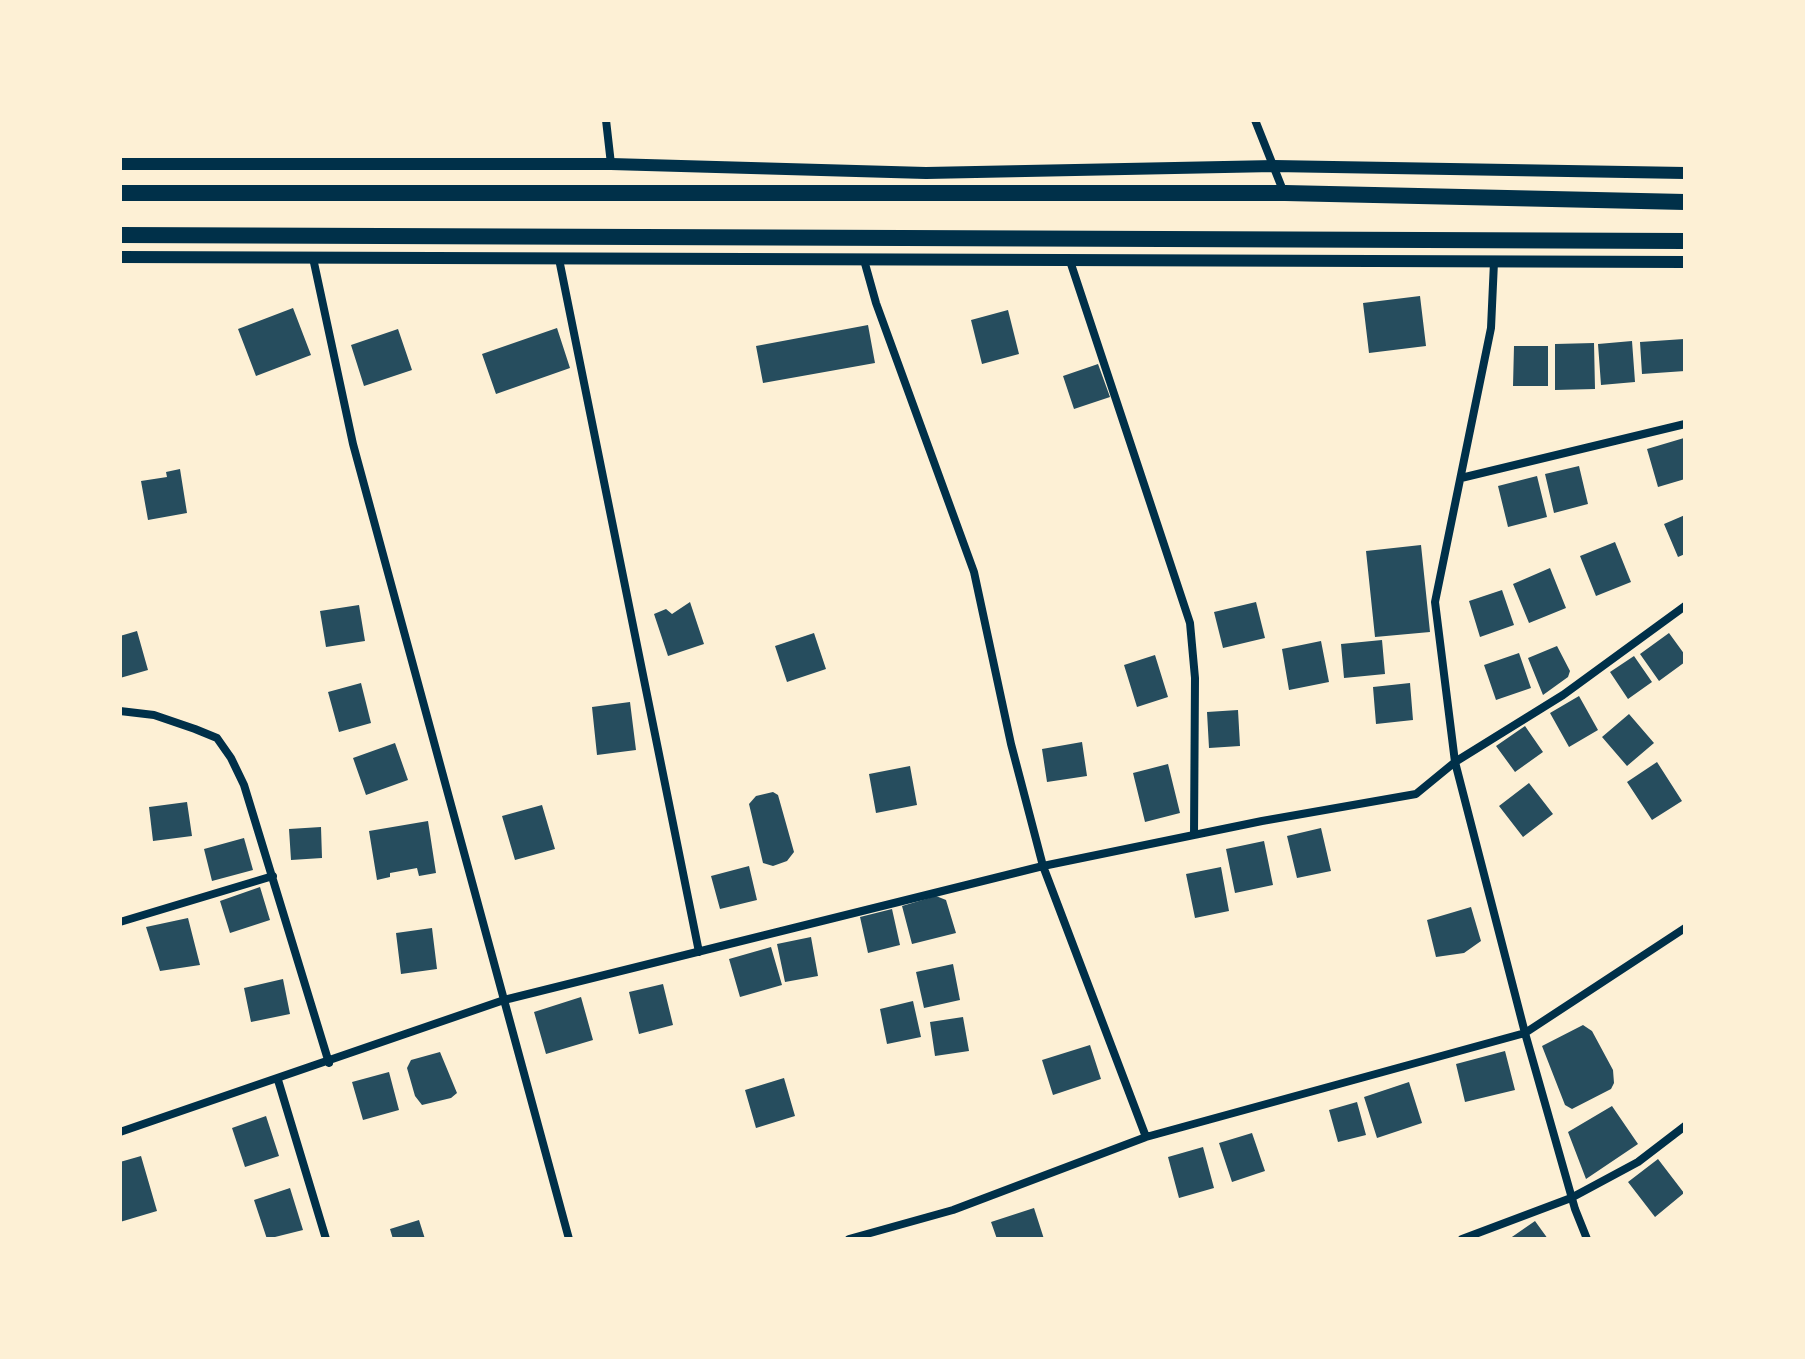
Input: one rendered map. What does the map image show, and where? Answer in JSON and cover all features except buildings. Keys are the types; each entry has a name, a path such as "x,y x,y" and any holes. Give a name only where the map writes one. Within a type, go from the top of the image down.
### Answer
{"highway":[{"path":"120,193 1285,193 1685,202"},
{"path":"120,235 1685,241"}],"street":[{"path":"606,120 611,164"},
{"path":"1255,120 1285,193"},
{"path":"120,164 611,164 926,173 1274,166 1685,173"},
{"path":"120,257 1685,262"},
{"path":"313,258 353,444 569,1239"},
{"path":"559,259 699,952"},
{"path":"864,260 876,303 974,572 1011,744 1043,866 1146,1137"},
{"path":"1070,261 1190,623 1195,678 1191,788 1194,835"},
{"path":"1494,262 1491,328 1435,602 1455,762 1525,1033 1571,1198 1587,1239"},
{"path":"1461,478 1685,424"},
{"path":"120,1132 329,1063 504,1000 1043,866 1416,794 1455,762 1563,695 1685,606"},
{"path":"120,711 154,715 217,738 244,785 329,1063"},
{"path":"120,922 273,876"},
{"path":"849,1239 953,1210 1146,1137 1525,1033 1685,928"},
{"path":"278,1080 326,1239"},
{"path":"1462,1239 1571,1198 1638,1162 1685,1126"}]}
